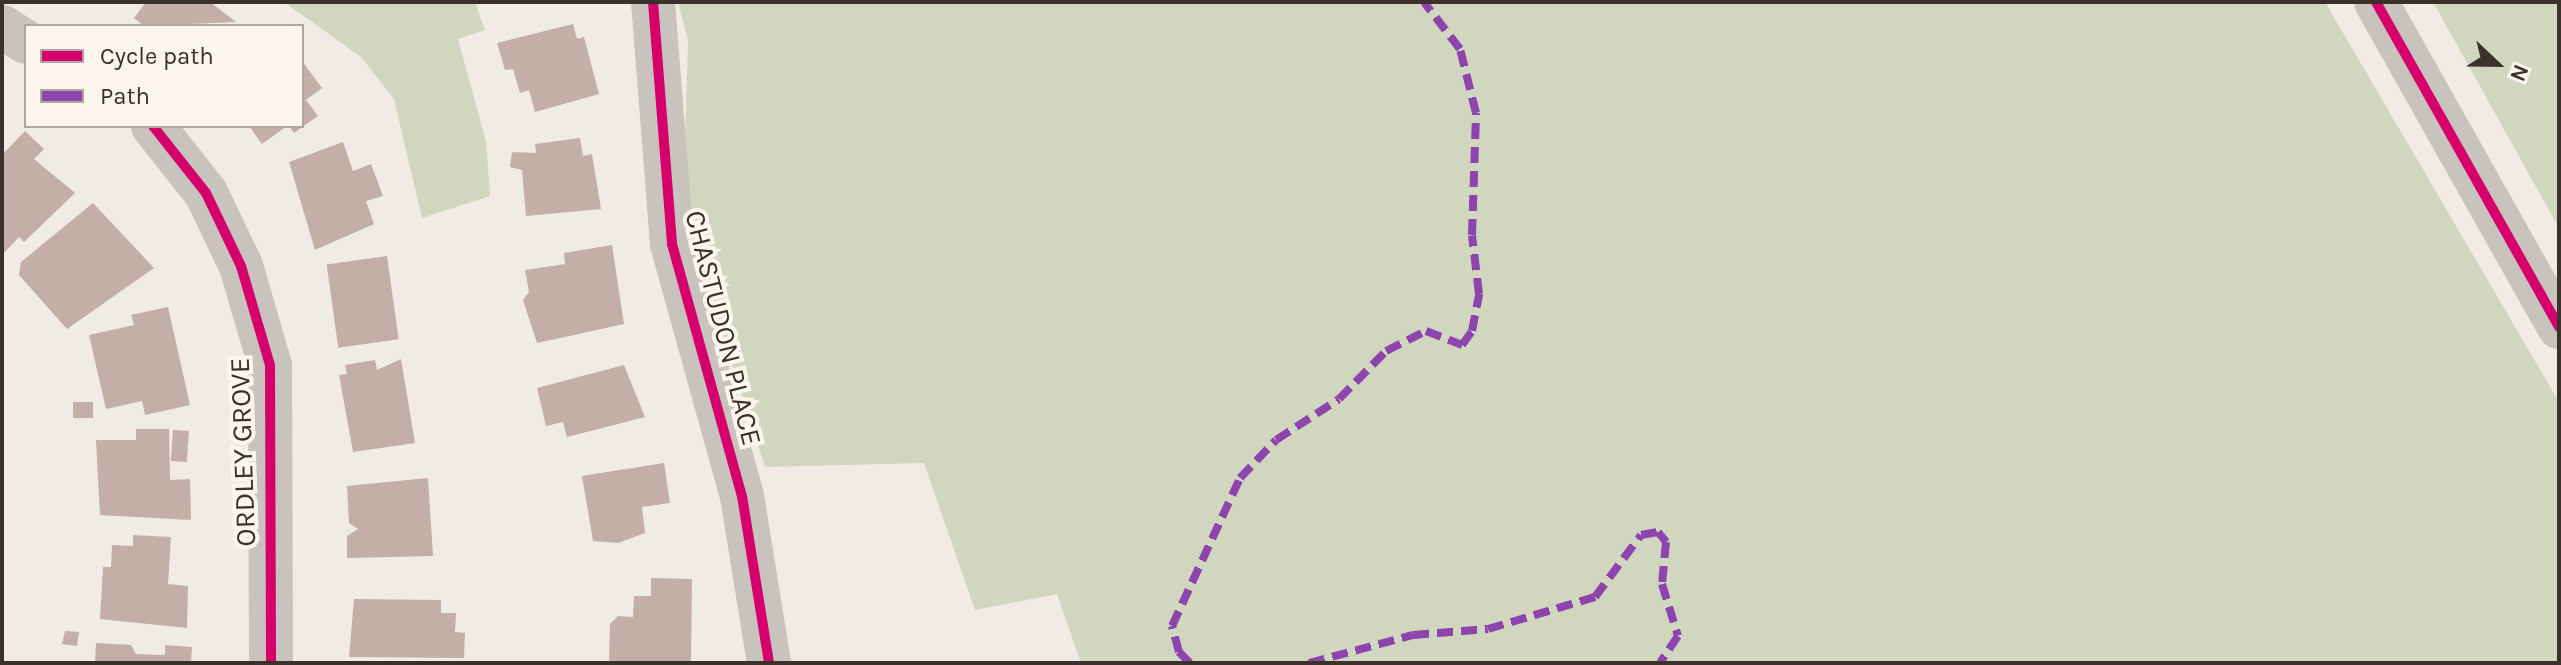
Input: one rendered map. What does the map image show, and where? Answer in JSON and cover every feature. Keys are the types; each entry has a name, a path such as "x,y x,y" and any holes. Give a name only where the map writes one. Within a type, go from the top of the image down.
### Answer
{"street":[{"name":"CHASTUDON PLACE","path":"653,2 672,244 742,496 769,663"},
{"path":"2376,2 2559,327"},
{"path":"2,27 24,41"},
{"name":"ORDLEY GROVE","path":"155,128 206,193 241,266 270,365 271,663"}],"green space":[{"path":"284,2 475,2 485,30 458,39 486,141 490,196 422,218 394,99 361,57"},
{"path":"678,2 2325,2 2559,402 2559,663 1081,663 1057,594 975,610 924,463 765,467 683,212 688,41"},
{"path":"2433,2 2559,2 2559,228"}],"building":[{"path":"146,2 210,2 236,22 142,24 134,18"},
{"path":"573,24 577,39 584,37 599,94 535,112 529,90 520,93 513,69 505,70 497,43"},
{"path":"304,64 322,88 306,100 318,116 304,126"},
{"path":"250,128 284,128 262,144"},
{"path":"25,131 44,149 34,159 75,193 24,242 19,237 2,255 2,155"},
{"path":"580,138 583,156 592,154 601,209 526,216 522,170 510,167 512,152 536,153 535,144"},
{"path":"343,142 353,171 371,164 383,196 366,201 374,224 315,250 289,162"},
{"path":"93,203 154,268 67,329 19,275 21,262"},
{"path":"612,245 624,324 537,343 523,300 529,292 525,270 565,264 564,253"},
{"path":"387,256 399,339 338,348 327,264"},
{"path":"168,307 190,405 145,415 142,401 106,409 89,335 134,325 131,315"},
{"path":"401,359 415,443 353,452 339,375 347,374 345,365 375,360 377,370"},
{"path":"624,365 645,417 567,437 563,422 546,426 537,388"},
{"path":"73,402 93,402 93,418 73,418"},
{"path":"136,429 169,429 170,480 190,479 191,520 100,515 96,440 136,440"},
{"path":"173,430 189,431 187,462 171,461"},
{"path":"664,463 670,503 642,507 645,533 618,543 593,541 582,476"},
{"path":"428,478 433,556 347,558 347,536 358,529 349,523 347,486"},
{"path":"133,535 171,537 168,584 188,586 187,628 100,619 103,567 111,567 112,545 133,546"},
{"path":"651,578 692,579 691,663 609,663 610,624 618,616 633,617 634,596 651,596"},
{"path":"354,599 441,600 441,613 456,613 455,632 465,633 464,658 349,657"},
{"path":"65,631 79,632 77,646 62,644"},
{"path":"96,643 131,645 136,654 165,655 165,645 192,647 191,663 95,663"}],"marked path":[{"path":"1190,663 1179,652 1172,626 1240,478 1276,440 1339,399 1386,351 1426,331 1462,345 1472,331 1479,294 1472,235 1476,113 1460,49 1424,2"},
{"path":"1309,663 1413,635 1488,629 1595,597 1641,535 1658,532 1666,542 1662,584 1678,636 1660,663"}],"cycle path":[{"path":"653,2 672,244 742,496 769,663"},
{"path":"2376,2 2559,327"},
{"path":"155,128 206,193 241,266 270,365 271,663"}]}
